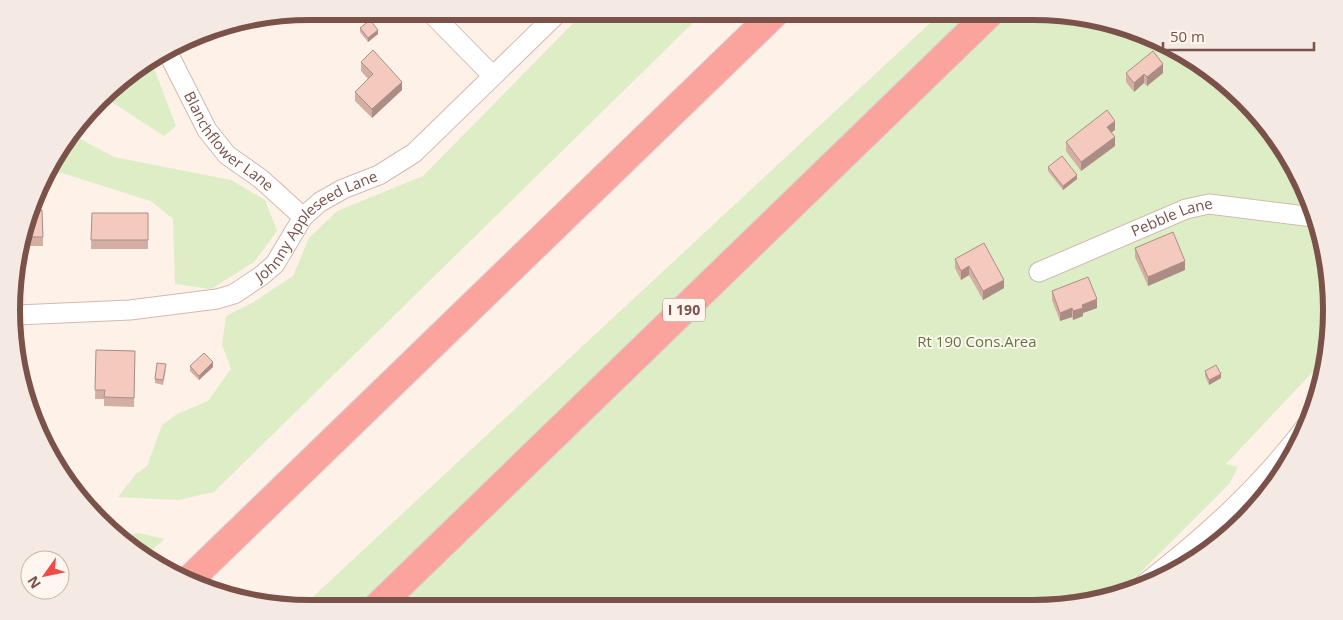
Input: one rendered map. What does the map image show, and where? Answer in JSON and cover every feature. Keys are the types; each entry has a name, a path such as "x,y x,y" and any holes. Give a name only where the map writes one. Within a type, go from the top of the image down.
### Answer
{"highway":[{"path":"194,575 768,20"},
{"name":"I 190","path":"383,600 983,20"}],"street":[{"path":"438,20 492,75"},
{"name":"Johnny Appleseed Lane","path":"20,315 130,310 223,298 244,288 269,270 279,258 303,217 320,202 343,189 379,175 414,152 550,20"},
{"name":"Blanchflower Lane","path":"170,56 207,130 227,155 261,178 303,217"},
{"name":"Pebble Lane","path":"1039,272 1186,209 1209,204 1308,216"},
{"path":"1162,570 1196,542 1262,481 1286,451"}],"green space":[{"path":"576,20 696,20 214,492 178,500 118,497 135,475 147,466 162,425 177,414 208,401 231,369 222,344 226,316 254,302 293,276 309,238 337,211 423,176"},
{"name":"Rt 190 Cons.Area","path":"933,20 1071,22 1126,35 1161,50 1210,80 1238,105 1263,133 1274,149 1301,199 1313,235 1321,272 1323,310 1321,348 1317,367 1226,464 1238,467 1230,483 1139,574 1120,587 1071,598 1033,600 310,600"},
{"path":"153,66 176,126 164,136 110,101 133,80"},
{"path":"77,137 114,157 231,180 265,200 277,231 254,262 211,289 175,284 173,219 151,201 62,173 55,173"},
{"path":"139,533 165,539 150,552 127,535"}],"building":[{"path":"370,20 378,30 368,38 360,28"},
{"path":"373,50 402,82 372,109 355,92 373,74 361,62"},
{"path":"1153,51 1163,64 1147,77 1144,74 1134,83 1126,73"},
{"path":"1107,110 1115,121 1107,127 1115,137 1081,162 1066,142"},
{"path":"1062,156 1077,175 1063,186 1048,167"},
{"path":"38,210 42,210 43,237 30,237"},
{"path":"92,213 148,213 148,240 91,240"},
{"path":"1173,232 1185,261 1148,277 1135,248"},
{"path":"984,243 1004,280 983,291 969,266 961,271 955,259"},
{"path":"1088,277 1097,299 1082,305 1083,308 1073,311 1072,308 1060,313 1052,291"},
{"path":"96,350 135,351 134,398 104,397 105,390 95,390"},
{"path":"204,353 213,362 199,376 190,366"},
{"path":"157,363 166,364 163,380 155,379"},
{"path":"1216,365 1221,374 1209,380 1205,371"}]}
